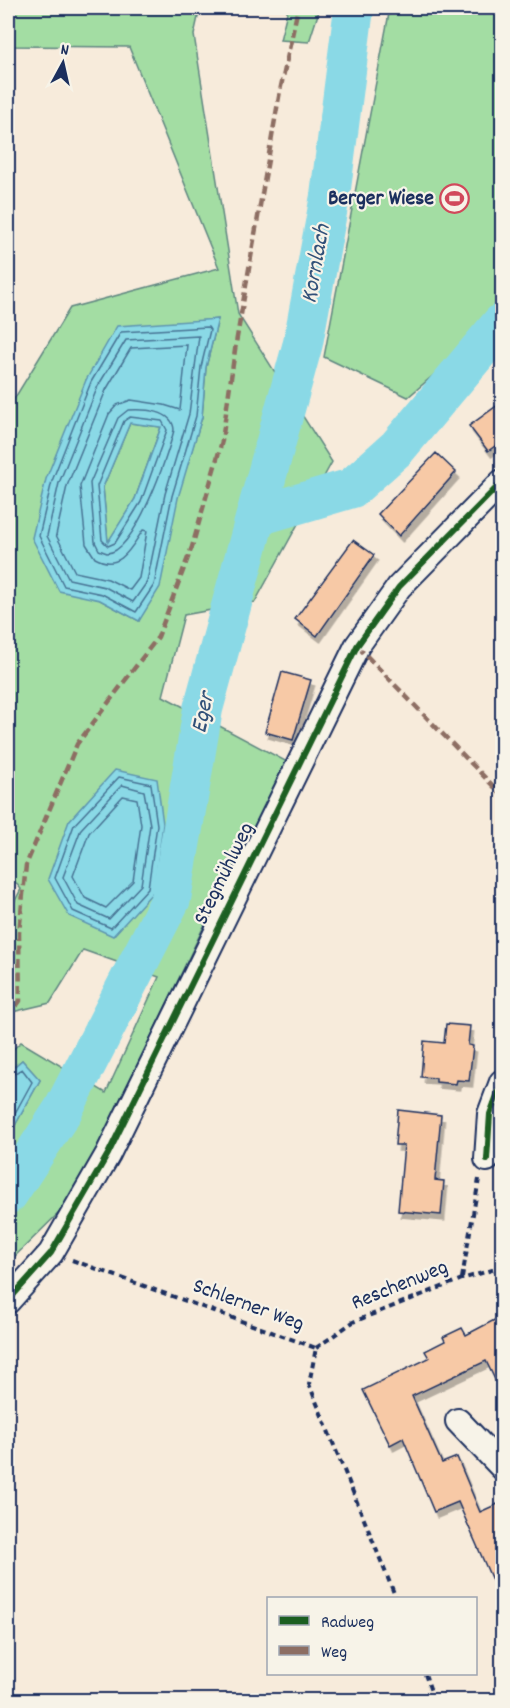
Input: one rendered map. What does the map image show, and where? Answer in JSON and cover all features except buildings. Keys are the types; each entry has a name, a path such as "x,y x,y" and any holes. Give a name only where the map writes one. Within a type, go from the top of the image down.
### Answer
{"street":[{"name":"Stegmühlweg","path":"8,1301 51,1253 108,1154 357,646 399,587 502,482"},
{"path":"487,1159 490,1114 502,1082"},
{"path":"458,1421 502,1467"}],"path":[{"path":"462,1278 477,1185 487,1159"},
{"path":"424,1675 434,1701"}],"green space":[{"path":"8,8 200,8 194,35 238,314 332,462 255,602 184,615 163,696 291,764 202,930 74,1198 8,1263 8,1138 40,1080 22,1060 8,1072 8,1054 21,1042 106,1093 159,977 83,950 50,1003 8,1013 8,914 21,889 8,874 8,409 70,308 219,268 129,47 8,46","holes":["218,319 206,367 202,417 139,621 100,600 86,380 197,321"]},
{"path":"288,8 320,8 309,42 280,40"},
{"path":"390,8 502,8 502,316 408,397 324,357"},
{"path":"130,423 161,427 135,499 108,543 103,487"}],"water":[{"path":"218,319 206,367 202,417 178,498 160,587 139,621 100,600 59,591 32,538 46,479 86,380 117,326","holes":["130,423 161,427 135,499 108,542 103,487"]},
{"path":"115,770 157,779 163,824 154,891 113,936 69,916 48,879 69,821"},
{"path":"22,1060 40,1080 8,1138 8,1072"}],"waterway":[{"name":"Eger","path":"8,1194 63,1110 171,899 203,709 303,343 330,196 354,8"},
{"name":"Eger","path":"257,516 352,488 397,448 502,323"}],"marked path":[{"path":"8,1017 20,1001 19,933 26,865 77,744 158,637 192,547 222,441 236,343 280,91 298,8"},
{"path":"357,646 502,795"}],"cycle path":[{"path":"8,1301 51,1253 108,1154 357,646 399,587 502,482"},
{"path":"487,1159 490,1114 502,1082"}],"place":[{"name":"Berger Wiese","path":"455,199"}],"water label":[{"name":"Kornlach","path":"317,264"}]}
